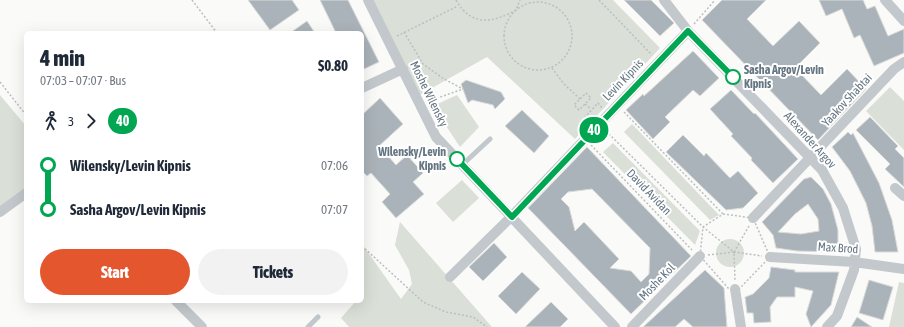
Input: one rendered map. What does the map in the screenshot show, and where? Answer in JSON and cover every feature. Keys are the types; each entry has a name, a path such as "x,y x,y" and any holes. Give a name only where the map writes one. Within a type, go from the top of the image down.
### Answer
{"street":[{"name":"Moshe Wilensky","path":"368,0 436,137 615,327"},
{"name":"Alexander Argov","path":"664,0 688,31 811,157 822,170 843,208 856,249 854,270 837,316 827,327"},
{"path":"885,0 904,20"},
{"name":"Levin Kipnis","path":"450,277 512,217 586,139 595,123 618,105 688,31"},
{"name":"Yaakov Shabtai","path":"753,218 894,70 904,62"},
{"path":"364,87 403,70"},
{"path":"896,188 904,196"},
{"path":"0,212 24,194"},
{"name":"Moshe Kol","path":"632,327 700,256"},
{"name":"Max Brod","path":"770,257 854,262 904,270"},
{"path":"735,286 741,327"},
{"path":"178,303 202,327"}],"lane":[{"path":"462,165 490,139"},
{"path":"308,327 318,317"}],"path":[{"path":"192,0 215,31"},
{"path":"456,0 459,6 469,15 487,21 505,17 516,10 526,4 541,2 551,4 561,11 568,19 572,31 571,46 563,60 552,68 539,70 527,68 517,63 508,52 504,40 507,23 516,10 520,0"},
{"path":"599,0 658,63"},
{"path":"688,31 715,0"},
{"path":"388,40 459,6"},
{"path":"404,32 423,64 444,79 463,89 420,104"},
{"path":"552,68 580,99"},
{"path":"0,82 24,112"},
{"path":"586,93 591,98 585,104 579,110 574,105 586,93"},
{"path":"603,109 598,103 585,117 595,123 703,227 734,252"},
{"path":"585,104 591,110"},
{"path":"618,105 724,214 753,218"},
{"name":"David Avidan","path":"586,139 700,256 729,289 735,286"},
{"path":"703,227 724,214"},
{"path":"753,218 734,252 735,286 739,289 770,257"},
{"path":"753,218 770,257"},
{"path":"703,227 700,256 734,252 770,257"},
{"path":"364,248 423,302 446,312 473,317 487,327"}],"shaded area":[{"path":"370,0 613,0 660,48 575,139 487,57 416,97"},
{"path":"890,87 904,101 904,150 866,111"},
{"path":"0,95 24,124 24,188 0,206"},
{"path":"457,95 479,127 460,147 433,106"},
{"path":"632,124 719,215 710,220 624,132"},
{"path":"613,143 700,231 695,245 603,152"},
{"path":"462,180 479,198 453,222 436,203"},
{"path":"400,222 492,327 349,327 341,318 354,303 364,303 364,247 401,299 412,284 409,270 395,245"},
{"path":"730,239 740,243 744,253 740,263 730,267 720,263 716,253 720,243"},
{"path":"899,282 904,283 904,327 889,327"}],"building":[{"path":"248,0 292,0 299,10 270,30"},
{"path":"320,0 348,0 364,31 335,31"},
{"path":"624,0 651,0 674,23 660,36"},
{"path":"722,0 766,0 747,19 773,46 799,21 820,43 795,68 821,95 847,69 866,89 818,140 702,20"},
{"path":"819,0 863,0 867,9 875,6 888,36 904,29 904,53 874,66 860,35 854,38 842,9 826,16"},
{"path":"307,21 314,31 293,31"},
{"path":"364,32 379,62 364,69"},
{"path":"693,51 719,78 700,96 693,90 665,117 670,122 653,139 626,110 643,94 644,96"},
{"path":"466,80 501,92 505,99 495,109 493,105 472,100 468,103 461,84"},
{"path":"731,90 798,159 773,183 751,160 752,158 731,136 733,134 710,109"},
{"path":"380,98 403,124 379,146 396,165 407,155 423,173 413,182 424,194 396,218 382,202 390,194 371,173 367,176 364,173 364,113"},
{"path":"522,110 549,136 534,153 505,126"},
{"path":"870,117 898,146 895,149 904,158 904,187 885,169 890,164 856,130"},
{"path":"848,132 851,135 853,133 879,183 892,220 898,252 875,252 872,226 866,203 850,171 832,147"},
{"path":"683,135 704,156 706,153 730,178 738,171 758,193 743,208 726,210 666,152"},
{"path":"587,147 691,256 631,314 528,208","holes":["592,189 650,248 649,274 641,282 631,271 610,268 619,259 584,222 575,231 569,207 561,199 568,192"]},
{"path":"811,177 823,189 831,204 838,230 838,252 797,251 776,248 773,235 762,222 804,179","holes":["808,204 818,219 819,231 801,234 778,232 795,214"]},
{"path":"494,243 507,257 483,281 469,267"},
{"path":"771,267 795,270 795,272 839,272 831,305 811,327 806,314 813,291 795,287 795,297 777,297 770,307 771,322 754,323 753,313 747,313 745,297 753,294 769,278"},
{"path":"705,270 724,288 727,327 693,327 684,319 675,327 643,327"},
{"path":"522,272 540,289 516,314 498,296"},
{"path":"869,280 893,287 883,320 859,313"},
{"path":"551,302 568,319 560,327 525,327"},
{"path":"857,317 872,327 851,327"}],"bus line":[{"name":"40","path":"457,159 512,217 688,31 733,77"}],"place":[{"name":"Sasha Argov/Levin Kipnis","path":"733,77"},
{"name":"Wilensky/Levin Kipnis","path":"457,159"}]}
